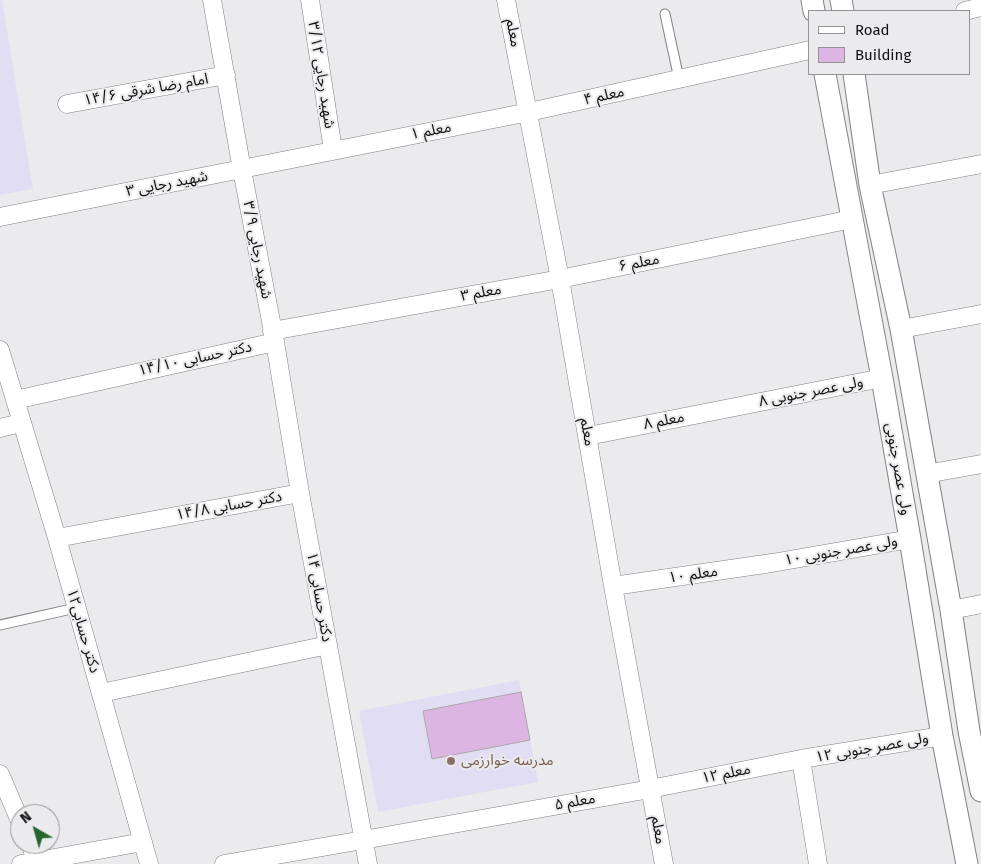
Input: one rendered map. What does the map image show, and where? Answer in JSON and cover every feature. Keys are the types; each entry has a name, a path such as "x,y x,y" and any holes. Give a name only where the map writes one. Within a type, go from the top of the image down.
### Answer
{"street":[{"name":"شهید رجایی ۳/۹","path":"212,0 273,336"},
{"name":"شهید رجایی ۳/۱۲","path":"310,0 333,150"},
{"name":"معلم","path":"506,0 560,279 613,586 664,864"},
{"name":"معلم ۴","path":"529,112 808,50"},
{"name":"ولی عصر جنوبی","path":"825,75 882,378 942,736 967,864"},
{"name":"ولی عصر جنوبی","path":"854,75 870,185 901,329 951,610 975,730 981,791"},
{"name":"امام رضا شرقی ۱۴/۶","path":"66,104 227,84"},
{"name":"معلم ۱","path":"333,150 529,112"},
{"name":"شهید رجایی ۳","path":"0,217 242,170 333,150"},
{"path":"870,185 981,164"},
{"name":"معلم ۶","path":"560,279 852,219"},
{"name":"معلم ۳","path":"273,336 401,307 560,279"},
{"path":"901,329 981,314"},
{"name":"دکتر حسابی ۱۴/۱۰","path":"15,400 116,377 273,336"},
{"name":"دکتر حسابی ۱۴","path":"273,336 368,864"},
{"name":"دکتر حسابی۱۲","path":"0,350 57,538 149,864"},
{"name":"ولی عصر جنوبی ۸","path":"740,406 882,378"},
{"name":"معلم ۸","path":"588,436 740,406"},
{"path":"0,428 21,423"},
{"path":"926,474 981,464"},
{"name":"دکتر حسابی ۱۴/۸","path":"57,538 300,493"},
{"name":"ولی عصر جنوبی ۱۰","path":"772,563 910,539"},
{"name":"معلم ۱۰","path":"613,586 772,563"},
{"path":"951,610 981,604"},
{"path":"101,693 328,645"},
{"name":"ولی عصر جنوبی ۱۲","path":"801,760 942,736"},
{"path":"801,760 818,864"},
{"name":"معلم ۱۲","path":"650,789 801,760"},
{"path":"0,774 13,804"},
{"name":"معلم ۵","path":"224,864 650,789"},
{"path":"29,863 62,861 102,850 143,842"}],"lane":[{"path":"665,14 678,80"},
{"path":"3,624 76,608"}],"shaded area":[{"path":"0,0 2,0 33,189 0,195"},
{"name":"مدرسه خوارزمی","path":"519,680 538,782 378,812 359,711"}],"building":[{"path":"521,692 530,740 432,759 423,711"}],"place":[{"name":"مدرسه خوارزمی","path":"451,761"}]}
